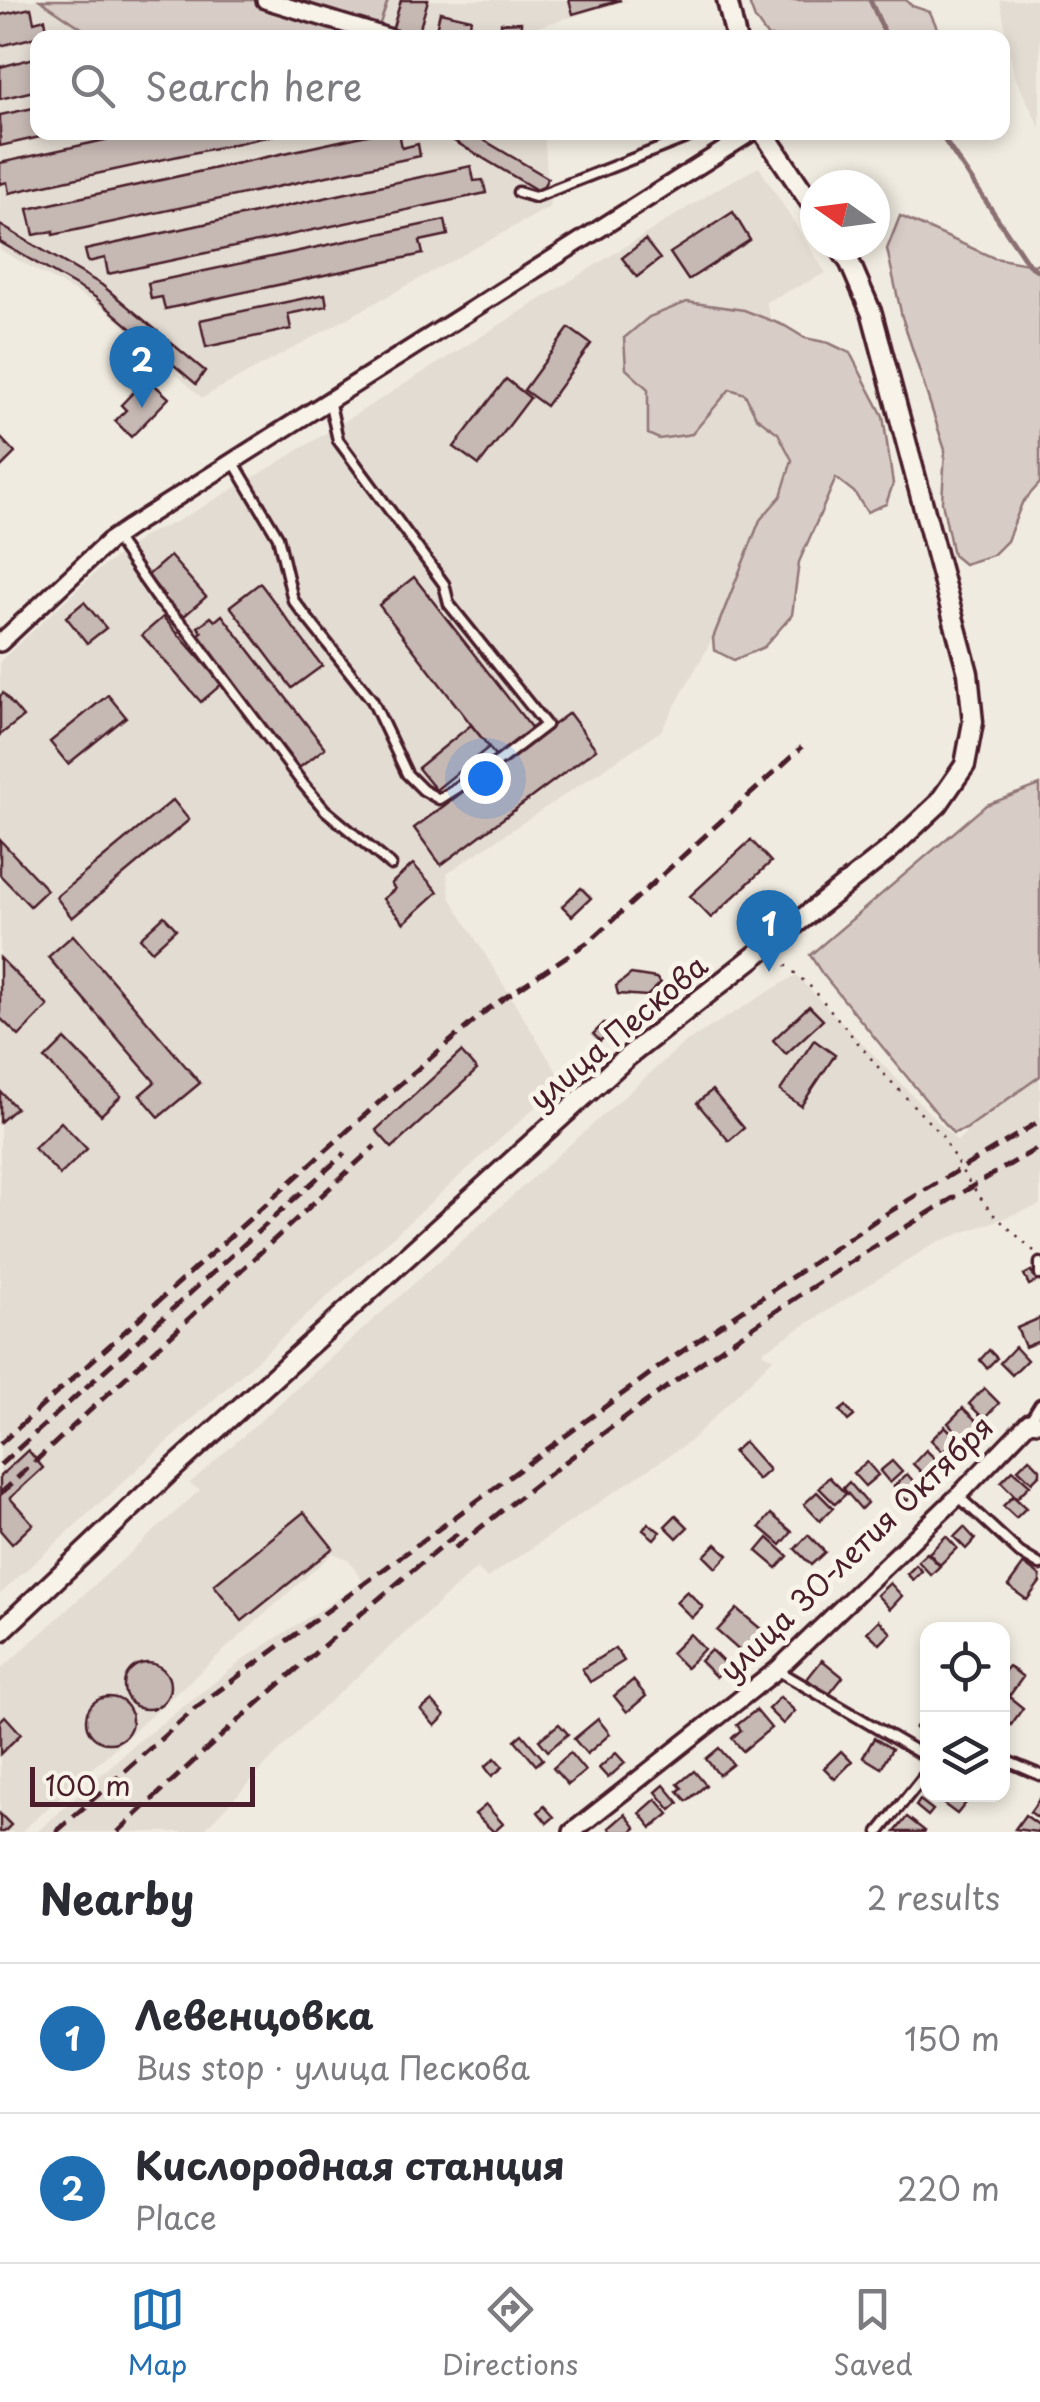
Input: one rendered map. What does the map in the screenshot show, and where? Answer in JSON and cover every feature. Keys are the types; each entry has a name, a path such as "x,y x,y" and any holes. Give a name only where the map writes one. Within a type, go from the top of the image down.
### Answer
{"street":[{"path":"265,0 364,30"},
{"path":"727,0 734,30"},
{"path":"0,644 114,537 739,140"},
{"path":"768,140 800,186"},
{"name":"улица Пескова","path":"0,1632 166,1475 627,1057 888,851 938,804 965,765 973,722 968,672 872,314 848,260"},
{"name":"улица 30-летия Октября","path":"572,1832 777,1670 1035,1422"}],"lane":[{"path":"518,192 535,197 681,140"},
{"path":"234,461 278,537 293,600 372,700 406,774 439,799 499,761 546,725 449,604 444,584 338,440 329,400"},
{"path":"114,537 159,601 186,628 325,810 392,865"},
{"path":"1040,1259 1040,1275"},
{"path":"1035,1422 1040,1404"},
{"path":"958,1496 1020,1553 1040,1565"},
{"path":"777,1670 920,1753"},
{"path":"1010,1763 1040,1775"},
{"path":"879,1832 920,1782"}],"path":[{"path":"766,947 813,989 942,1136 992,1213 1040,1259"}],"shaded area":[{"path":"0,0 39,0 84,30 30,30 30,140 545,140 550,207 202,398 104,308 0,250"},
{"path":"40,0 388,0 378,30 85,30"},
{"path":"388,0 628,0 534,30 378,30"},
{"path":"748,0 906,0 930,12 938,30 763,30"},
{"path":"1000,0 1040,0 1040,128 1014,75 1010,30 1006,30"},
{"path":"759,167 800,232 800,260 818,260 826,273 766,302 813,475 661,731 447,873 450,897 563,1082 0,1594 0,661 97,571 147,534 176,522 268,469 724,185"},
{"path":"900,216 994,258 1034,265 1040,262 1040,483 1022,503 1007,541 993,555 964,564 953,555 942,502 945,450 902,317 889,260 890,241"},
{"path":"687,302 744,310 805,338 850,353 883,416 893,484 886,504 867,512 854,492 836,478 799,562 792,615 764,647 734,660 714,650 713,638 760,520 781,496 792,460 778,433 756,417 745,394 730,389 692,434 659,439 648,434 648,389 626,369 624,338 649,317"},
{"path":"1040,785 1040,1076 966,1129 953,1133 810,955 986,805"},
{"path":"796,975 957,1141 995,1104 1040,1075 1040,1205 937,1242 762,1352 773,1359 689,1442 487,1578 477,1568 306,1723 202,1832 37,1832 135,1744 247,1657 363,1582 349,1560 333,1553 21,1832 0,1832 0,1670 200,1490 189,1484 684,1043"}],"building":[{"path":"401,0 428,0 419,30 392,30"},
{"path":"569,0 621,0 573,14"},
{"path":"31,8 34,22 45,19 47,30 30,30 30,38 0,46 0,15"},
{"path":"440,12 471,19 469,30 436,30"},
{"path":"521,22 521,30 501,30 501,23"},
{"path":"30,59 30,92 0,99 0,67"},
{"path":"30,109 30,139 0,146 0,115"},
{"path":"105,140 252,140 9,193 7,182 0,184 0,163"},
{"path":"344,140 400,140 402,148 418,144 420,156 53,235 53,231 34,235 28,209"},
{"path":"452,140 484,140 548,178 540,192"},
{"path":"471,166 474,181 483,180 486,193 108,274 105,258 88,262 85,250"},
{"path":"733,212 750,240 688,280 670,253"},
{"path":"445,220 448,235 420,241 423,254 165,309 162,297 151,299 148,283"},
{"path":"0,225 102,285 205,371 196,384 95,297 0,242"},
{"path":"645,240 660,259 637,277 622,258"},
{"path":"325,294 327,306 288,314 291,329 206,347 200,320"},
{"path":"569,328 591,344 546,406 524,390"},
{"path":"147,378 169,398 131,437 115,421 126,410 121,405"},
{"path":"506,379 530,398 479,465 454,447"},
{"path":"0,437 15,453 0,468"},
{"path":"170,556 206,597 183,617 161,597 164,595 147,576"},
{"path":"414,577 533,730 497,758 379,605"},
{"path":"260,583 322,666 292,688 230,606"},
{"path":"84,602 106,628 87,643 66,617"},
{"path":"222,615 325,748 299,768 197,636 202,632 198,627 211,617 215,621"},
{"path":"163,617 222,684 201,702 142,635"},
{"path":"3,693 23,717 0,735 0,696"},
{"path":"108,695 126,717 68,764 50,742"},
{"path":"569,713 596,749 441,865 414,828"},
{"path":"471,725 489,747 436,790 418,768"},
{"path":"173,800 189,820 72,918 56,897"},
{"path":"0,840 47,890 30,906 0,875"},
{"path":"751,840 771,862 711,918 690,896"},
{"path":"413,864 438,892 404,923 383,899 395,889 391,884"},
{"path":"581,888 591,898 572,916 562,906"},
{"path":"164,916 176,929 152,951 140,938"},
{"path":"73,935 200,1083 159,1117 140,1095 155,1082 48,957"},
{"path":"0,958 48,1006 19,1036 0,1018"},
{"path":"631,974 656,978 661,983 647,996 618,994 616,986"},
{"path":"809,1006 823,1020 786,1054 773,1040"},
{"path":"604,1023 611,1031 600,1041 593,1034"},
{"path":"65,1039 121,1096 101,1115 45,1059"},
{"path":"814,1040 835,1055 801,1106 780,1091"},
{"path":"461,1052 477,1070 392,1148 376,1130"},
{"path":"712,1090 744,1128 729,1141 697,1103"},
{"path":"0,1091 16,1108 0,1122"},
{"path":"61,1122 87,1149 60,1175 34,1148"},
{"path":"1031,1271 1037,1281 1029,1285 1024,1275"},
{"path":"1040,1318 1040,1341 1025,1347 1017,1328"},
{"path":"1015,1347 1027,1360 1012,1375 1000,1363"},
{"path":"989,1350 997,1358 987,1368 980,1360"},
{"path":"984,1388 999,1403 984,1419 969,1404"},
{"path":"846,1406 854,1416 848,1421 840,1411"},
{"path":"963,1408 979,1423 964,1439 948,1423"},
{"path":"945,1426 957,1438 943,1452 931,1440"},
{"path":"744,1442 769,1470 758,1480 733,1452"},
{"path":"28,1450 43,1468 10,1498 33,1524 12,1544 0,1530 0,1476"},
{"path":"926,1450 950,1473 936,1487 913,1464"},
{"path":"1029,1458 1040,1469 1032,1482 1018,1469"},
{"path":"892,1461 902,1472 890,1483 880,1471"},
{"path":"867,1462 878,1475 865,1486 853,1473"},
{"path":"1013,1470 1030,1485 1017,1498 1001,1482"},
{"path":"907,1474 920,1489 907,1501 894,1486"},
{"path":"829,1477 846,1494 835,1504 819,1488"},
{"path":"849,1482 867,1503 861,1509 843,1488"},
{"path":"817,1492 833,1508 820,1521 804,1504"},
{"path":"1013,1496 1026,1508 1016,1518 1003,1506"},
{"path":"304,1512 333,1548 242,1621 214,1585"},
{"path":"771,1514 792,1532 781,1545 760,1527"},
{"path":"676,1515 688,1527 677,1538 665,1526"},
{"path":"648,1523 660,1532 654,1539 643,1530"},
{"path":"964,1527 975,1539 966,1549 954,1537"},
{"path":"808,1535 825,1552 811,1565 795,1549"},
{"path":"946,1536 957,1548 940,1565 929,1553"},
{"path":"768,1538 788,1556 777,1568 757,1551"},
{"path":"716,1544 728,1555 716,1568 704,1556"},
{"path":"927,1553 940,1566 931,1575 918,1561"},
{"path":"1024,1564 1040,1576 1027,1600 1008,1586"},
{"path":"916,1565 922,1571 913,1580 907,1574"},
{"path":"890,1583 902,1596 890,1609 877,1595"},
{"path":"687,1591 703,1607 692,1618 676,1602"},
{"path":"737,1609 762,1630 742,1653 717,1631"},
{"path":"879,1620 891,1633 880,1644 867,1632"},
{"path":"690,1634 704,1649 686,1668 671,1653"},
{"path":"615,1648 624,1661 590,1682 582,1669"},
{"path":"711,1650 727,1666 716,1677 700,1661"},
{"path":"822,1660 843,1677 828,1696 807,1679"},
{"path":"147,1663 164,1669 170,1686 164,1703 147,1709 130,1703 124,1686 130,1669"},
{"path":"1010,1667 1023,1677 1010,1695"},
{"path":"633,1680 646,1696 627,1712 614,1696"},
{"path":"109,1697 126,1703 132,1720 126,1737 109,1743 92,1737 86,1720 92,1703"},
{"path":"780,1697 795,1711 783,1724 768,1709"},
{"path":"1010,1698 1023,1708 1010,1724"},
{"path":"432,1701 445,1716 435,1726 421,1710"},
{"path":"756,1710 771,1728 743,1751 732,1738 741,1730 737,1725"},
{"path":"5,1716 21,1734 0,1754 0,1721"},
{"path":"598,1719 610,1734 587,1754 574,1739"},
{"path":"559,1724 568,1734 548,1751 539,1740"},
{"path":"522,1734 543,1759 536,1765 515,1740"},
{"path":"874,1738 892,1749 881,1768 863,1757"},
{"path":"719,1748 733,1764 719,1775 706,1759"},
{"path":"841,1751 852,1762 835,1779 824,1768"},
{"path":"570,1753 585,1771 568,1785 553,1768"},
{"path":"616,1753 625,1763 608,1778 599,1768"},
{"path":"495,1758 503,1767 492,1776 485,1767"},
{"path":"694,1771 706,1785 687,1801 678,1791 682,1788 678,1784"},
{"path":"664,1785 679,1803 671,1810 656,1792"},
{"path":"1040,1798 1040,1819 1030,1812"},
{"path":"656,1799 669,1814 652,1828 640,1813"},
{"path":"920,1800 933,1810 928,1816 916,1806"},
{"path":"941,1802 967,1802 957,1814"},
{"path":"486,1805 503,1824 494,1832 475,1814"},
{"path":"544,1806 554,1817 547,1823 538,1812"},
{"path":"0,1814 11,1825 4,1832 0,1832"},
{"path":"625,1814 636,1828 631,1832 612,1832 609,1828"},
{"path":"1025,1815 1040,1826 1037,1832 1015,1829"},
{"path":"907,1817 925,1831 895,1832"}],"waterway":[{"path":"870,0 883,30"},
{"path":"944,140 1029,265 1040,272"}],"railway":[{"path":"0,1444 386,1096 488,1009 591,940 802,747"},
{"path":"56,1832 198,1706 659,1367 879,1218 1040,1121"},
{"path":"0,1494 375,1146"},
{"path":"455,1548 595,1439 740,1336 888,1238 1040,1147"},
{"path":"0,1465 345,1153"},
{"path":"118,1832 288,1677 463,1529"}],"place":[{"name":"Кислородная станция","path":"142,408"},
{"name":"Левенцовка","path":"769,972"}]}
